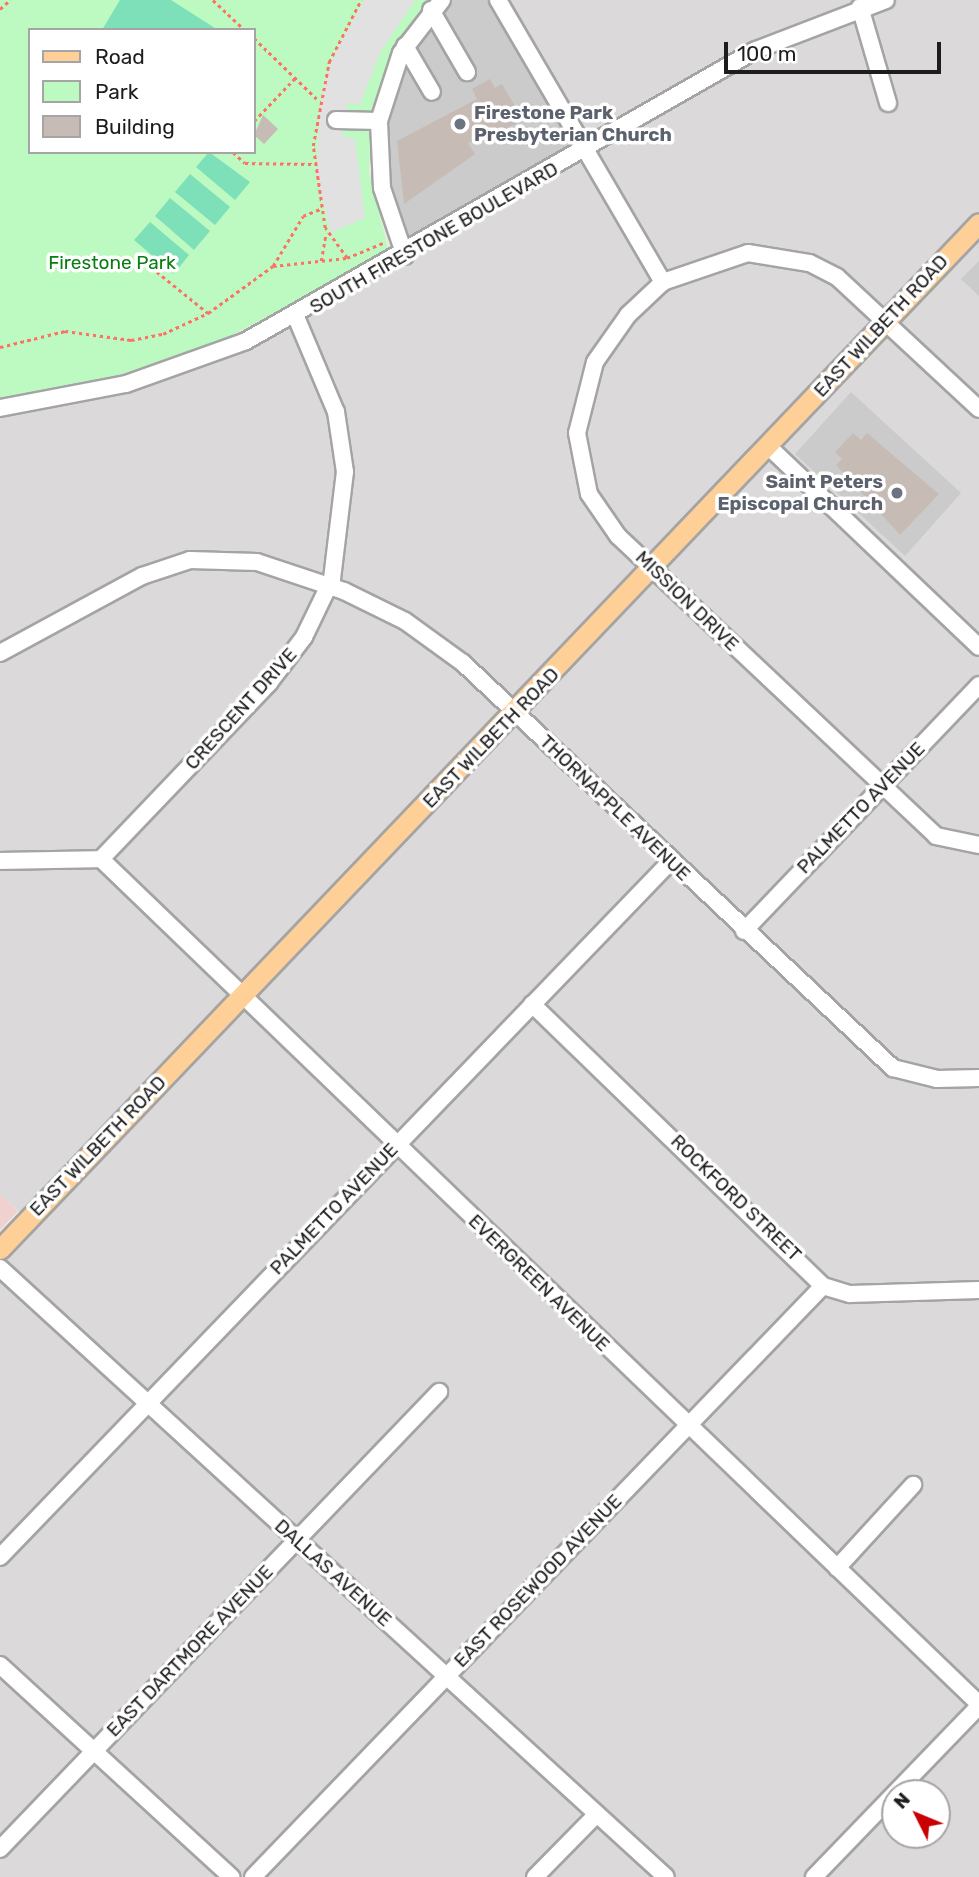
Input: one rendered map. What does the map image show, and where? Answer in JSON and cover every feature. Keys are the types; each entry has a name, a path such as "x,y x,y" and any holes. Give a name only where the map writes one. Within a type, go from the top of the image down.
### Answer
{"main road":[{"name":"EAST WILBETH ROAD","path":"0,1249 516,713 979,223"}],"street":[{"path":"498,0 663,282 720,259 763,253 828,272 887,320 977,404"},
{"name":"SOUTH FIRESTONE BOULEVARD","path":"0,408 151,376 296,317 756,50 848,6 886,0"},
{"path":"405,256 382,188 379,121 405,46 436,5 467,72"},
{"path":"848,6 888,103"},
{"path":"405,46 432,92"},
{"path":"336,120 379,121"},
{"name":"MISSION DRIVE","path":"663,282 628,315 595,362 577,433 582,468 599,512 653,569 883,790 936,836 979,845"},
{"name":"CRESCENT DRIVE","path":"101,859 270,682 330,586 345,498 343,450 329,391 296,317"},
{"path":"768,446 979,647"},
{"name":"THORNAPPLE AVENUE","path":"0,653 142,576 190,560 257,562 330,586 445,649 892,1068 937,1079 979,1078"},
{"name":"PALMETTO AVENUE","path":"744,931 883,790 979,685"},
{"path":"0,861 101,859"},
{"name":"EVERGREEN AVENUE","path":"101,859 979,1705"},
{"name":"PALMETTO AVENUE","path":"0,1557 670,862"},
{"name":"ROCKFORD STREET","path":"532,1004 823,1286"},
{"name":"DALLAS AVENUE","path":"0,1268 666,1877"},
{"path":"823,1286 850,1294 979,1290"},
{"name":"EAST ROSEWOOD AVENUE","path":"253,1877 823,1286"},
{"name":"EAST DARTMORE AVENUE","path":"0,1849 439,1392"},
{"path":"837,1568 913,1485"},
{"path":"0,1665 231,1877"},
{"path":"814,1877 979,1705"},
{"path":"536,1877 597,1814"}],"path":[{"path":"0,9 10,0"},
{"path":"213,0 243,28"},
{"path":"356,0 357,5"},
{"path":"256,40 318,100"},
{"path":"256,119 295,78"},
{"path":"235,154 245,163 313,164"},
{"path":"0,347 65,331 142,339 208,313 273,266 303,216 320,209"},
{"path":"321,261 325,228"},
{"path":"273,266 361,254 397,235"},
{"path":"146,263 208,313"}],"shaded area":[{"path":"364,0 415,0 380,53 360,105 348,103 342,136 355,139 365,218 331,233 316,175 320,101 331,60"},
{"path":"442,0 498,0 586,150 405,256 388,212 383,99"},
{"path":"498,0 979,0 979,1877 0,1877 0,1249 28,1220 0,1194 0,411 176,369 405,256"},
{"path":"979,261 979,296 961,279"},
{"path":"851,392 961,493 905,556 795,454"},
{"path":"0,1194 18,1211 0,1230"}],"green space":[{"name":"Firestone Park","path":"0,0 431,0 392,53 372,111 369,172 389,252 221,341 113,377 0,399"},
{"path":"120,0 171,0 215,28 103,28"},
{"path":"207,154 212,154 250,182 235,200 196,167"},
{"path":"190,174 230,207 215,225 175,192"},
{"path":"170,198 210,231 194,250 155,216"},
{"path":"150,222 189,255 174,274 134,240"}],"building":[{"path":"490,79 495,88 502,84 519,113 512,118 516,124 468,143 475,154 404,204 397,141 477,99 472,89"},
{"path":"263,115 278,129 264,144 256,137"},
{"path":"853,433 861,440 867,433 939,494 900,535 836,465 842,459 835,452"}],"place":[{"name":"Firestone Park Presbyterian Church","path":"460,124"},
{"name":"Saint Peters Episcopal Church","path":"897,493"}]}
